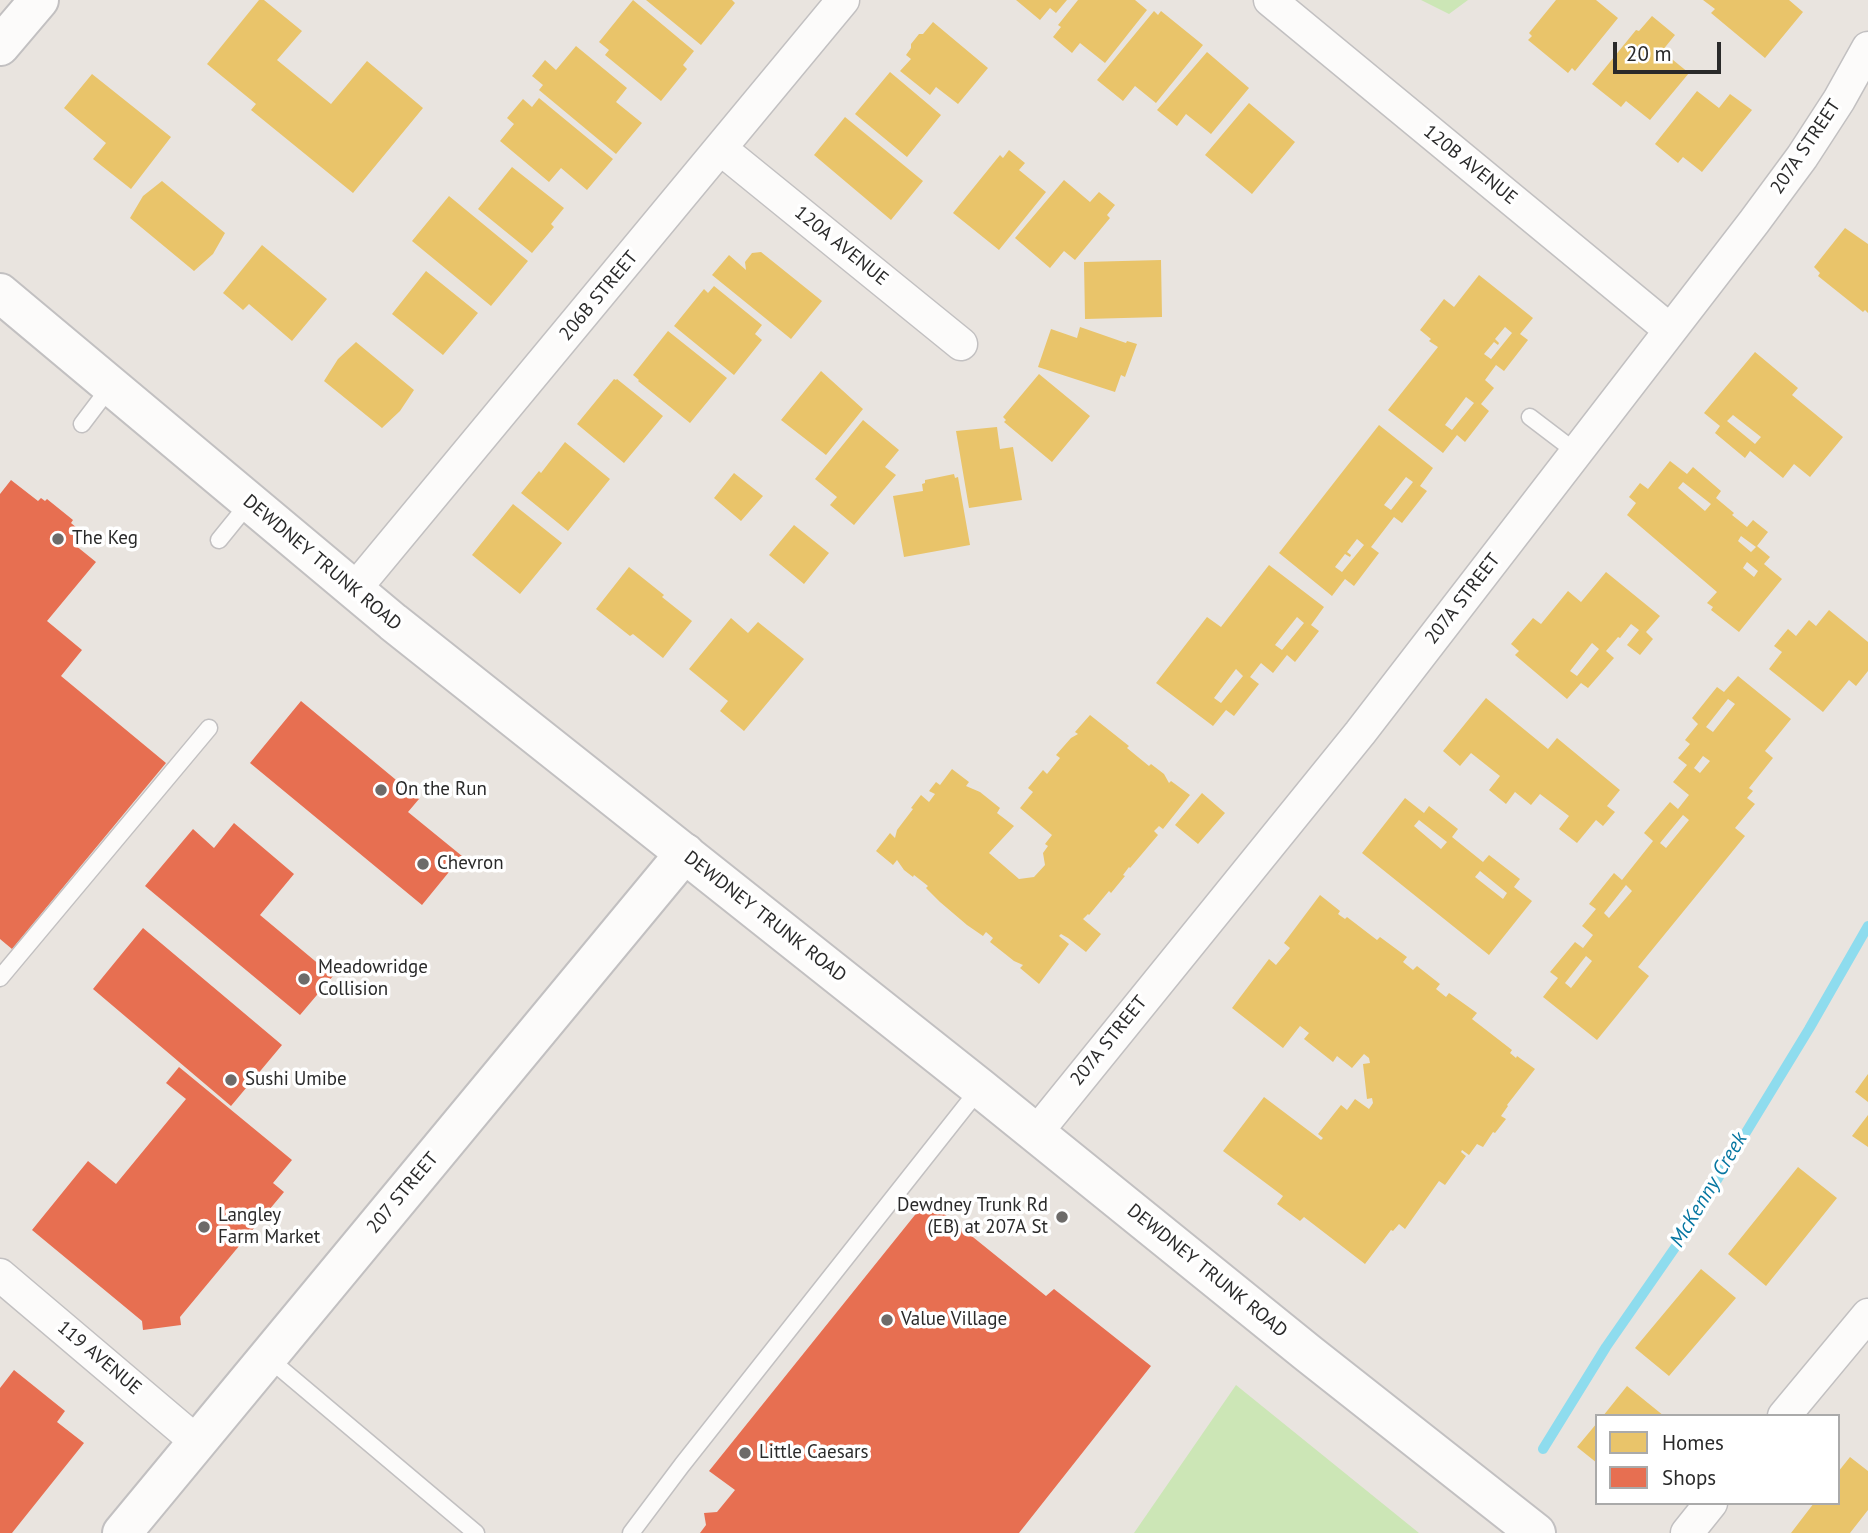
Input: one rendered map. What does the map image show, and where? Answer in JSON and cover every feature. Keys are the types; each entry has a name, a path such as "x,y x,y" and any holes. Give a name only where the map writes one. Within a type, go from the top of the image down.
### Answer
{"main road":[{"path":"0,46 39,0"},
{"name":"DEWDNEY TRUNK ROAD","path":"0,293 354,590 1536,1533"},
{"name":"207 STREET","path":"122,1533 685,853"}],"street":[{"name":"206B STREET","path":"354,590 843,0"},
{"name":"120B AVENUE","path":"1270,0 1670,330"},
{"name":"207A STREET","path":"1035,1133 1360,733 1754,222 1802,157 1839,100 1868,48"},
{"name":"120A AVENUE","path":"721,149 961,344"},
{"name":"119 AVENUE","path":"0,1275 197,1442"},
{"path":"1786,1414 1868,1315"},
{"path":"1686,1533 1709,1505"}],"lane":[{"path":"82,424 110,387"},
{"path":"1530,417 1576,452"},
{"path":"219,540 249,503"},
{"path":"0,978 209,728"},
{"path":"631,1533 980,1088"},
{"path":"267,1357 477,1533"}],"green space":[{"path":"1421,0 1468,0 1449,14"},
{"path":"1236,1385 1419,1533 1134,1533"}],"building: Homes":[{"path":"259,0 264,0 302,31 277,60 331,104 367,61 423,108 353,193 251,110 256,104 207,64"},
{"path":"633,0 694,51 683,65 687,69 661,101 605,55 609,50 599,42"},
{"path":"646,0 732,0 735,3 701,45"},
{"path":"1016,0 1067,0 1056,13 1050,8 1040,20"},
{"path":"1078,0 1135,0 1147,10 1105,63 1080,43 1072,53 1053,37 1061,27 1058,25"},
{"path":"1556,0 1596,0 1618,18 1575,71 1572,68 1568,73 1528,40 1532,36 1529,33"},
{"path":"1703,0 1789,0 1803,12 1765,58 1711,13 1715,9"},
{"path":"1154,11 1158,15 1161,11 1203,45 1156,103 1135,86 1123,101 1097,80"},
{"path":"1652,16 1675,35 1662,51 1689,73 1650,120 1626,101 1621,107 1592,84 1636,30 1639,31"},
{"path":"933,22 988,68 958,104 936,87 930,95 900,71 911,59 906,55 911,44"},
{"path":"576,46 627,88 616,102 642,123 616,154 539,90 543,85 532,76 545,60 556,70"},
{"path":"1207,52 1249,88 1211,134 1186,114 1177,126 1157,110"},
{"path":"890,72 941,115 907,157 855,114"},
{"path":"92,74 171,137 131,189 93,159 106,143 64,108"},
{"path":"1697,91 1719,108 1730,94 1752,110 1702,172 1683,157 1678,163 1655,144"},
{"path":"539,98 613,159 587,190 561,168 549,182 500,141 514,124 507,118 523,99 532,107"},
{"path":"1249,103 1295,142 1252,194 1205,155"},
{"path":"845,117 923,181 891,220 814,155"},
{"path":"1009,150 1025,163 1019,170 1046,192 999,250 953,213 1000,155 1003,158"},
{"path":"512,167 564,208 551,224 554,227 532,253 478,209"},
{"path":"1064,180 1090,202 1099,192 1115,205 1107,215 1110,218 1075,260 1064,251 1050,268 1015,238"},
{"path":"162,181 225,233 213,254 194,271 130,218 143,196"},
{"path":"449,196 528,261 491,306 412,241"},
{"path":"1845,228 1868,244 1868,313 1865,310 1863,312 1818,276 1820,273 1814,267"},
{"path":"262,245 327,299 292,341 249,304 243,310 223,293"},
{"path":"761,252 822,301 791,339 712,275 729,255 746,270 745,262 752,253"},
{"path":"1161,260 1162,317 1085,319 1084,262"},
{"path":"426,271 478,313 443,355 392,314"},
{"path":"1479,275 1533,318 1520,334 1528,340 1504,371 1496,365 1485,380 1494,388 1481,404 1489,411 1465,442 1457,435 1443,453 1388,410 1438,347 1420,330 1444,299 1454,307","holes":["1505,327 1512,333 1491,359 1484,354 1494,342 1498,345 1495,339","1466,397 1474,403 1452,430 1445,425"]},
{"path":"714,286 762,325 755,334 762,340 734,375 674,326 704,289 708,293"},
{"path":"1080,327 1126,343 1137,344 1125,377 1121,375 1115,392 1038,367 1051,329 1077,338"},
{"path":"668,331 727,378 690,423 633,375"},
{"path":"356,342 414,390 400,411 382,428 324,381 338,359"},
{"path":"1755,352 1798,388 1792,395 1843,437 1810,477 1794,464 1783,478 1750,451 1745,458 1715,433 1720,426 1704,413","holes":["1733,415 1761,437 1755,444 1727,421"]},
{"path":"821,371 863,409 826,455 781,420"},
{"path":"1039,374 1090,416 1052,462 1004,422 1006,420 1003,417"},
{"path":"614,379 663,416 624,463 577,424"},
{"path":"863,420 899,450 885,467 896,475 854,525 830,505 837,497 815,479"},
{"path":"1379,425 1433,468 1420,486 1427,491 1402,523 1394,517 1371,547 1379,553 1354,586 1345,579 1332,596 1279,553","holes":["1406,477 1413,482 1391,510 1384,505","1357,539 1364,545 1342,572 1335,567 1345,554 1350,557 1347,552"]},
{"path":"997,427 1000,449 1013,447 1022,500 969,508 956,431"},
{"path":"565,442 610,479 568,531 521,493"},
{"path":"1670,461 1687,474 1693,467 1721,491 1716,498 1734,513 1732,515 1747,527 1753,520 1768,532 1757,546 1770,557 1764,564 1782,579 1739,632 1711,610 1713,607 1707,603 1717,592 1627,515 1636,503 1629,497 1640,483 1648,489","holes":["1683,482 1711,504 1705,511 1678,488","1741,536 1756,547 1751,552 1738,541","1747,562 1758,571 1754,577 1743,568"]},
{"path":"734,473 763,496 741,521 714,498"},
{"path":"954,474 955,478 958,477 970,545 904,557 893,496 923,491 922,484 925,480"},
{"path":"513,504 562,543 520,594 472,555"},
{"path":"794,525 829,553 804,584 769,555"},
{"path":"1269,565 1324,607 1311,625 1319,631 1295,662 1287,655 1273,673 1261,663 1250,677 1259,684 1234,716 1226,710 1213,726 1156,683 1207,617 1221,627","holes":["1297,617 1304,623 1282,650 1275,645","1236,669 1243,676 1221,703 1214,698"]},
{"path":"629,567 692,621 663,658 596,609"},
{"path":"1606,572 1660,616 1646,632 1653,639 1640,655 1627,645 1639,630 1631,624 1606,651 1614,658 1588,688 1581,683 1567,699 1515,655 1519,651 1511,644 1533,618 1541,624 1568,591 1581,602","holes":["1592,643 1599,649 1577,676 1570,671"]},
{"path":"1829,610 1868,642 1868,671 1856,686 1849,680 1823,712 1769,669 1782,652 1774,646 1788,629 1796,636 1809,620 1816,626"},
{"path":"731,618 748,633 758,622 804,659 744,731 720,711 728,701 689,669"},
{"path":"1738,676 1791,719 1765,751 1773,758 1749,788 1753,791 1747,798 1755,804 1735,828 1745,836 1638,967 1649,976 1597,1040 1543,997 1558,978 1550,972 1575,942 1583,948 1593,935 1582,926 1596,909 1589,904 1614,873 1622,880 1653,841 1644,833 1670,802 1678,809 1689,795 1673,782 1687,765 1678,758 1690,744 1685,740 1698,724 1692,718 1717,687 1724,692","holes":["1728,699 1735,704 1713,732 1706,727","1703,756 1710,761 1700,773 1694,768","1683,815 1689,820 1666,848 1660,843","1626,885 1632,891 1609,918 1604,913","1586,956 1592,961 1571,988 1565,983"]},
{"path":"1486,698 1548,749 1557,738 1620,790 1607,806 1615,812 1603,826 1596,820 1577,843 1559,829 1569,816 1540,794 1531,805 1515,792 1506,804 1489,790 1500,776 1471,753 1460,766 1443,751"},
{"path":"1090,715 1149,766 1151,764 1164,774 1169,783 1171,781 1190,795 1163,829 1159,826 1154,831 1158,835 1129,867 1111,893 1109,891 1083,919 1101,934 1086,952 1061,934 1059,936 1069,944 1039,984 1020,968 1023,965 990,942 993,938 986,932 983,936 967,925 926,888 928,886 904,870 897,860 893,865 876,851 890,833 895,838 897,830 921,795 929,802 935,794 929,791 936,782 940,785 952,769 969,782 966,786 980,792 1000,808 997,813 1014,826 989,853 1019,879 1034,877 1045,865 1043,853 1048,846 1045,844 1052,835 1020,808 1033,792 1028,788 1043,770 1047,774 1060,758 1056,755 1078,734 1075,732"},
{"path":"1202,793 1225,813 1198,844 1175,825"},
{"path":"1405,798 1424,813 1429,806 1458,829 1452,837 1483,862 1489,855 1520,879 1514,887 1532,901 1489,955 1362,853","holes":["1419,820 1447,842 1441,849 1414,826","1480,871 1507,893 1503,899 1475,877"]},
{"path":"1320,895 1340,911 1338,914 1345,919 1347,917 1377,940 1380,937 1407,957 1403,962 1413,970 1417,966 1440,984 1436,989 1446,997 1449,993 1477,1013 1472,1019 1512,1050 1510,1053 1516,1058 1517,1056 1535,1069 1507,1105 1501,1116 1506,1119 1483,1147 1477,1144 1469,1155 1462,1150 1466,1156 1445,1185 1439,1181 1405,1229 1399,1224 1391,1230 1365,1264 1304,1217 1300,1221 1277,1204 1283,1196 1223,1151 1264,1097 1321,1140 1323,1138 1318,1134 1341,1105 1347,1110 1355,1099 1369,1109 1373,1103 1372,1098 1367,1099 1363,1064 1370,1063 1364,1054 1352,1068 1337,1056 1333,1062 1304,1039 1309,1033 1300,1026 1283,1048 1232,1008 1269,959 1276,965 1290,948 1284,943"},
{"path":"1868,1074 1868,1102 1855,1092"},
{"path":"1868,1115 1868,1147 1852,1136"},
{"path":"1798,1167 1837,1198 1766,1286 1728,1254"},
{"path":"1701,1269 1736,1298 1669,1376 1635,1348"},
{"path":"1627,1386 1662,1414 1605,1414"},
{"path":"1595,1425 1595,1461 1577,1447"},
{"path":"1850,1457 1868,1471 1868,1510 1850,1533 1791,1533 1812,1505 1840,1505 1840,1470"}],"building: Shops":[{"path":"11,480 38,501 41,498 45,501 47,499 73,520 71,523 84,534 75,545 96,562 47,621 82,650 61,676 166,763 12,949 0,939 0,494"},
{"path":"301,701 419,799 408,812 462,856 422,905 250,763"},
{"path":"234,823 294,874 260,915 333,976 300,1015 145,886 193,829 214,848"},
{"path":"143,928 282,1045 231,1106 93,989"},
{"path":"179,1067 292,1160 273,1183 284,1192 180,1317 181,1325 143,1330 142,1321 32,1230 88,1161 116,1184 186,1099 166,1083"},
{"path":"927,1200 1046,1296 1054,1289 1151,1366 1019,1533 700,1533 706,1525 704,1513 717,1512 735,1490 709,1471"},
{"path":"14,1370 65,1411 57,1422 84,1443 12,1533 0,1533 0,1388"}],"waterway":[{"name":"McKenny Creek","path":"1543,1449 1606,1347 1681,1239 1809,1029 1868,926"}],"place":[{"name":"The Keg","path":"58,539"},
{"name":"On the Run","path":"381,790"},
{"name":"Chevron","path":"423,864"},
{"name":"Meadowridge Collision","path":"304,979"},
{"name":"Sushi Umibe","path":"231,1080"},
{"name":"Dewdney Trunk Rd (EB) at 207A St","path":"1062,1217"},
{"name":"Langley Farm Market","path":"204,1227"},
{"name":"Value Village","path":"887,1320"},
{"name":"Little Caesars","path":"745,1453"}]}
